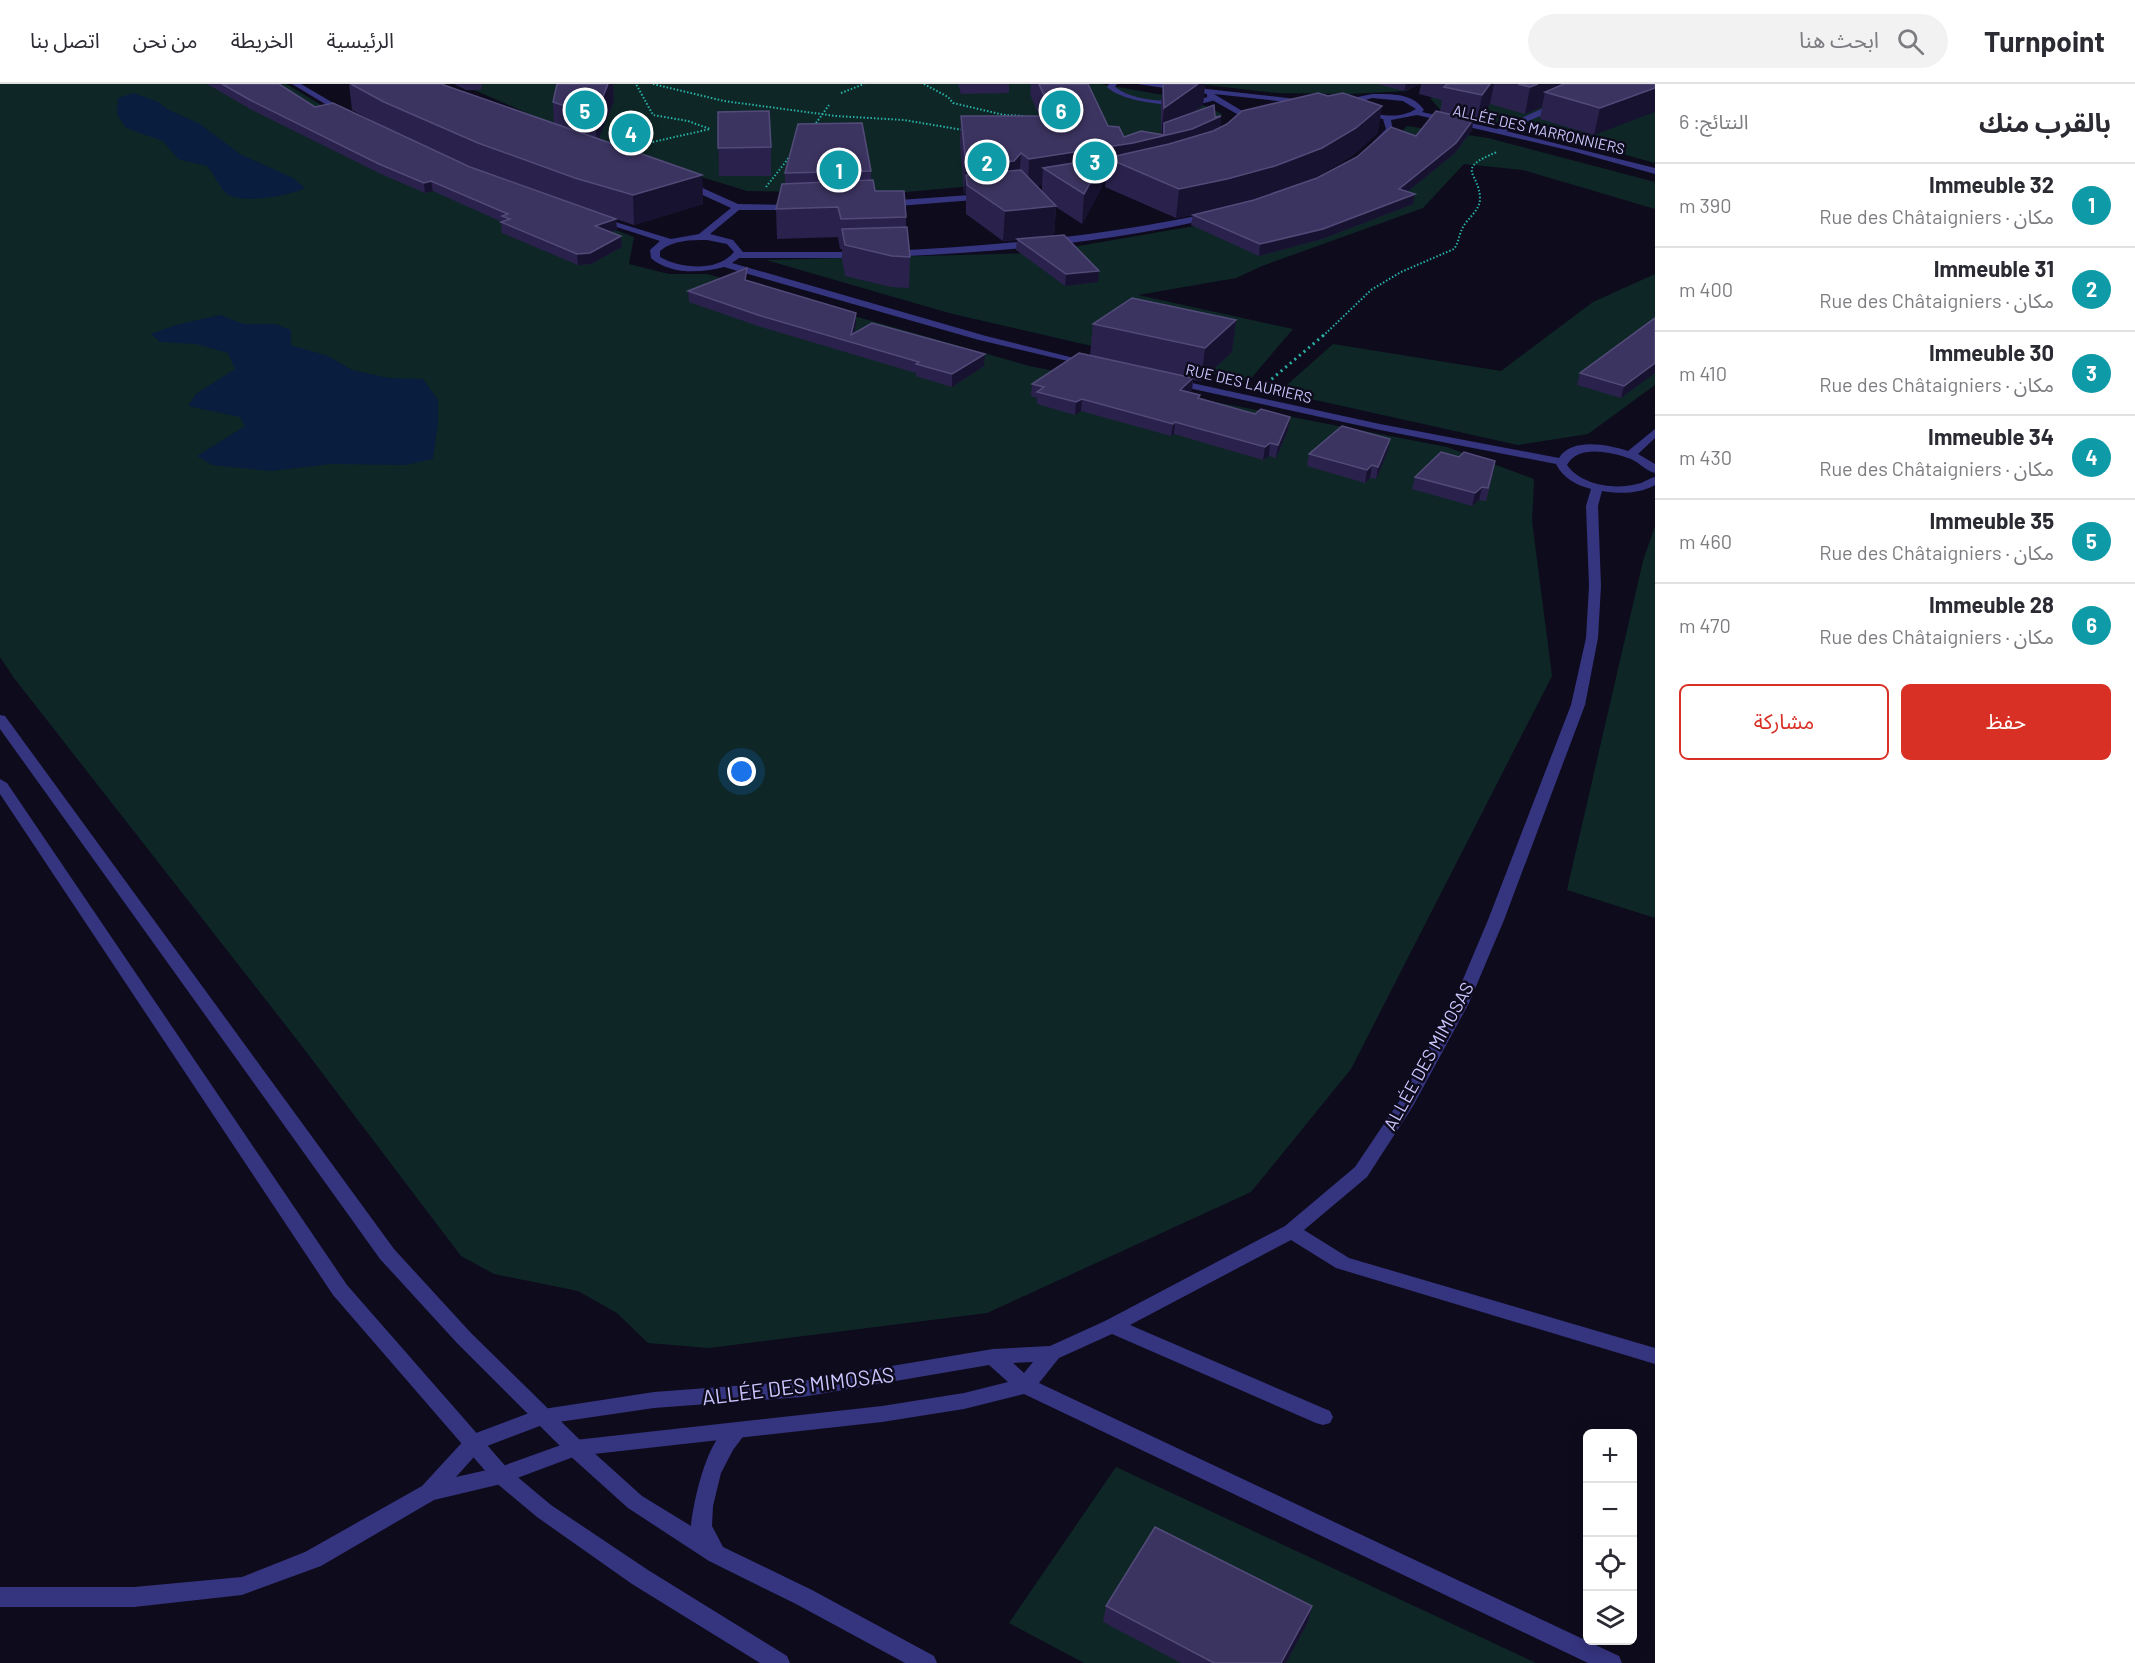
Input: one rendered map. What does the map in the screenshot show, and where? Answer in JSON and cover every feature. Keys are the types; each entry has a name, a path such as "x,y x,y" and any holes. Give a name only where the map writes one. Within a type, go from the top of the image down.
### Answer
{"street":[{"path":"296,84 354,117"},
{"path":"1113,84 1111,87 1118,93 1165,102 1190,103 1215,98"},
{"path":"1141,84 1297,102 1320,102"},
{"path":"1205,92 1249,122 1261,116"},
{"path":"1400,98 1419,92"},
{"path":"1342,103 1353,103 1372,96 1400,98 1419,106 1420,110 1417,113 1386,117 1361,112 1353,107 1353,103"},
{"path":"1279,109 1297,102"},
{"path":"1497,132 1566,102"},
{"name":"ALLÉE DES MARRONNIERS","path":"1417,113 1655,171"},
{"path":"1370,149 1390,129 1386,117"},
{"path":"676,180 737,207 806,207"},
{"path":"872,205 995,196"},
{"path":"701,237 737,207"},
{"path":"724,264 738,255 877,255 1003,248 1097,237 1224,213"},
{"path":"586,215 669,241 701,237 728,242 737,248 738,255"},
{"path":"669,241 655,250 654,255 662,262 692,268 724,264 983,339 1099,365"},
{"name":"RUE DES LAURIERS","path":"1168,381 1561,462"},
{"path":"1631,454 1655,432"},
{"path":"1655,470 1647,462 1631,454 1609,450 1583,450 1568,454 1561,462 1563,470 1571,477 1597,487 1630,490 1644,487 1655,480"},
{"name":"ALLÉE DES MIMOSAS","path":"475,1442 544,1416 654,1400 802,1389 993,1357 1052,1353 1112,1326 1291,1231 1361,1172 1407,1102 1461,1003 1496,920 1578,705 1592,638 1595,586 1592,506 1597,487"},
{"path":"0,719 387,1254 464,1338 575,1448 635,1502 717,1554 804,1597 926,1663"},
{"path":"0,783 340,1290 475,1442 501,1475 544,1511 640,1577 778,1663"},
{"path":"1291,1231 1343,1263 1655,1356"},
{"path":"1112,1326 1323,1417"},
{"name":"ALLÉE DES MIMOSAS","path":"429,1492 501,1475 575,1448 882,1414 964,1401 1025,1386 1052,1353"},
{"path":"993,1357 1025,1386 1611,1663"},
{"path":"717,1554 701,1527 703,1506 711,1473 725,1444 738,1430"},
{"path":"0,1597 134,1598 242,1586 314,1559 429,1492 475,1442"}],"path":[{"path":"614,150 710,129 688,121 653,115 636,84"},
{"path":"653,84 724,101 824,114 904,120 970,131"},
{"path":"841,93 864,84"},
{"path":"924,84 948,97 953,103 1004,115 1024,116 1023,126"},
{"path":"810,131 829,105"},
{"path":"762,191 796,148"},
{"path":"1248,399 1332,328 1371,290 1401,272 1454,249 1463,228 1479,203 1478,187 1472,173 1473,167 1486,157 1506,148"}],"green space":[{"path":"0,84 286,84 328,109 503,187 634,237 629,264 669,274 707,274 1029,366 1447,447 1534,479 1532,521 1552,676 1351,1069 1251,1192 987,1313 709,1348 648,1343 617,1313 578,1291 494,1274 461,1256 298,1041 14,678 0,657"},
{"path":"460,84 1100,84 1192,100 1222,114 1212,138 1074,177 895,193 747,191 611,149"},
{"path":"1198,84 1418,84 1407,91 1350,94 1276,93"},
{"path":"1461,84 1655,84 1655,163 1531,129 1443,113 1430,98"},
{"path":"1407,126 1488,138 1655,182 1655,209 1523,170 1464,164 1423,208 1262,266 1236,278 1138,295 1293,329 1248,382 949,313 766,260 1038,253 1241,218 1382,152"},
{"path":"1655,274 1655,385 1588,434 1518,445 1279,392 1333,344 1501,371 1593,302"},
{"path":"1655,526 1655,918 1567,890 1643,561"},
{"path":"1116,1467 1536,1663 1084,1663 1009,1623"}],"water":[{"path":"134,93 158,102 167,109 200,124 240,154 293,178 305,188 265,198 233,197 226,193 207,166 178,159 163,141 126,128 117,114 118,98"},
{"path":"220,315 244,324 275,324 291,330 291,345 328,356 352,370 389,378 423,379 438,400 438,423 433,459 405,465 331,464 272,471 212,465 197,456 245,426 240,417 188,406 196,394 235,369 228,353 196,344 160,342 151,334 176,325"}],"building":[{"path":"222,84 279,84 315,107 333,103 470,167 616,219 595,226 621,236 590,253 577,254 501,222 510,219 502,216 508,214 431,181 424,183 379,164"},
{"path":"351,84 441,84 702,175 633,195 575,178 478,143 384,102"},
{"path":"557,84 608,84 595,116 553,102"},
{"path":"1039,84 1088,84 1108,126 1119,127 1124,137 1141,131 1164,135 1164,123 1214,105 1215,117 1221,116 1192,129 1133,143 1029,159 1021,153 1014,161 966,165 961,116 1053,116"},
{"path":"1163,84 1198,84 1164,108"},
{"path":"1447,84 1490,84 1482,95 1444,87"},
{"path":"1518,84 1538,84 1530,87"},
{"path":"1564,84 1655,84 1655,88 1600,108 1545,92"},
{"path":"1318,93 1328,96 1343,93 1382,106 1356,128 1322,148 1275,166 1179,189 1107,158 1213,131 1227,124 1242,111"},
{"path":"769,111 771,147 718,148 718,112"},
{"path":"1436,111 1473,120 1456,143 1399,189 1415,194 1323,229 1260,244 1193,215 1254,200 1317,178 1357,157 1391,127 1416,136"},
{"path":"862,123 871,171 785,173 798,124"},
{"path":"1104,158 1084,194 1043,168"},
{"path":"1021,170 1056,206 1005,211 967,185 966,175"},
{"path":"873,180 875,191 904,191 906,217 841,219 838,207 776,209 782,184"},
{"path":"907,227 910,257 892,256 845,245 842,229"},
{"path":"1064,235 1099,271 1066,274 1017,239"},
{"path":"747,268 745,280 856,313 851,335 872,323 985,354 952,374 916,364 919,362 758,315 688,291"},
{"path":"1132,298 1236,320 1205,348 1093,324"},
{"path":"1655,318 1655,363 1624,386 1580,373"},
{"path":"1079,353 1193,378 1180,390 1200,395 1198,398 1255,414 1261,409 1290,417 1278,445 1270,443 1265,447 1082,399 1076,402 1037,392 1044,387 1032,384"},
{"path":"1342,426 1390,439 1378,467 1372,465 1367,470 1309,454"},
{"path":"1441,452 1459,457 1464,452 1495,461 1488,488 1482,487 1475,493 1415,477"},
{"path":"1155,1527 1312,1606 1281,1663 1214,1663 1106,1606"}],"place":[{"name":"Immeuble 35","path":"585,110"},
{"name":"Immeuble 28","path":"1061,110"},
{"name":"Immeuble 34","path":"631,133"},
{"name":"Immeuble 30","path":"1095,161"},
{"name":"Immeuble 31","path":"987,162"},
{"name":"Immeuble 32","path":"839,170"}]}
